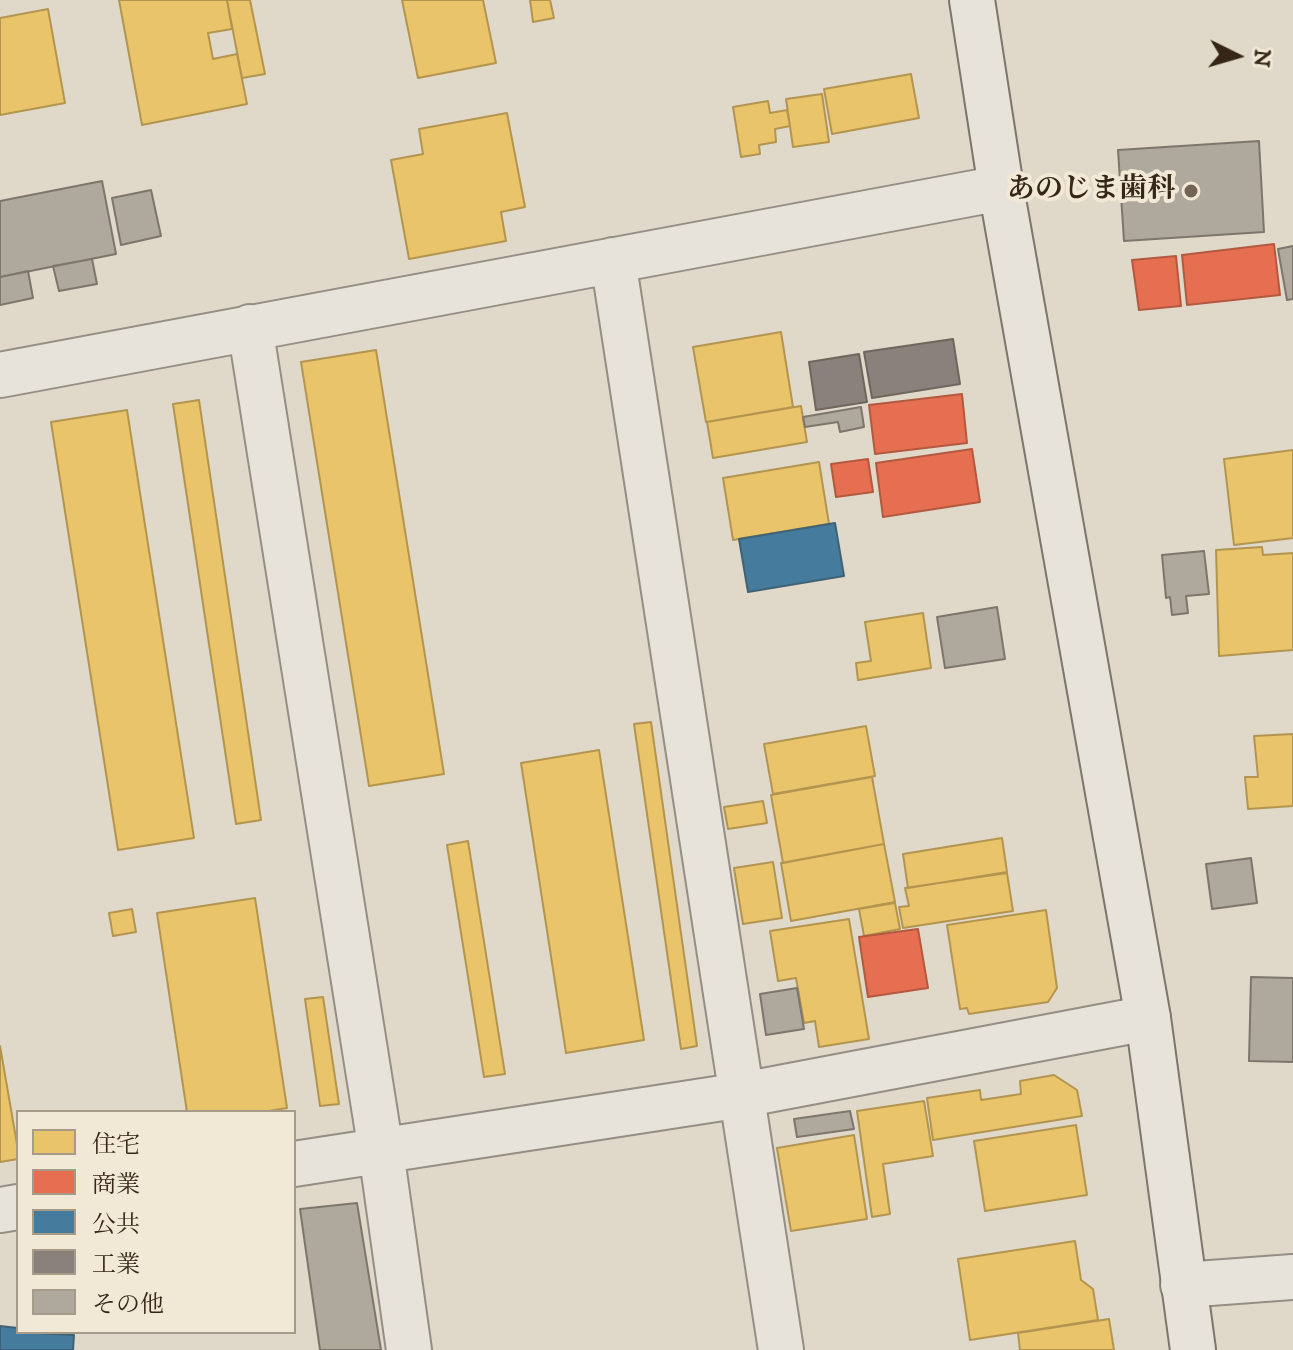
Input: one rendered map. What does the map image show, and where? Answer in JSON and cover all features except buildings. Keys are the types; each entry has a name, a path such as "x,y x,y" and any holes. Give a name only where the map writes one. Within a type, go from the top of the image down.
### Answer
{"street":[{"path":"972,0 1001,188 1148,1018 1193,1350"},
{"path":"0,375 1001,188"},
{"path":"613,260 781,1350"},
{"path":"250,327 381,1151 409,1350"},
{"path":"296,1164 742,1095 1148,1018"},
{"path":"1183,1285 1293,1277"}],"place":[{"name":"あのじま歯科","path":"1191,191"}]}
